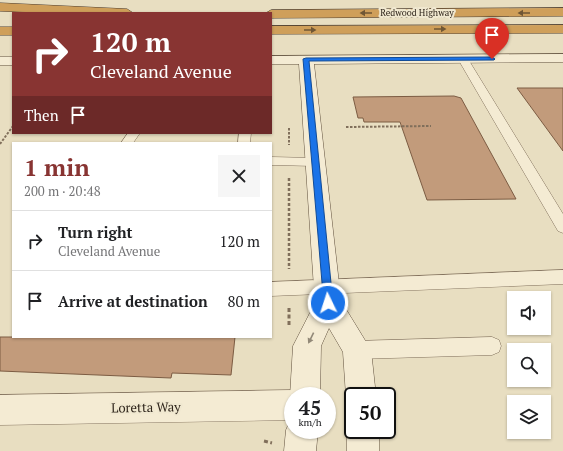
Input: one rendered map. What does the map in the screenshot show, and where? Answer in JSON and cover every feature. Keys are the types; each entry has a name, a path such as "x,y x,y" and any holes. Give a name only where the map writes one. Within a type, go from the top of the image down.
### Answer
{"highway":[{"path":"0,7 106,12"},
{"name":"Redwood Highway","path":"272,14 563,12"},
{"path":"0,14 12,14"},
{"name":"Redwood Highway","path":"272,30 563,29"},
{"path":"0,31 12,31"}],"main road":[{"path":"272,60 563,58"},
{"path":"306,59 328,295 357,350 360,387"},
{"path":"0,62 12,61"},
{"path":"305,387 307,346 328,295"},
{"name":"Loretta Way","path":"0,410 284,405"},
{"path":"286,447 294,439"},
{"path":"363,439 363,451"}],"lane":[{"path":"464,59 556,204 563,227"},
{"path":"272,161 315,162"},
{"path":"272,289 288,288 328,295 563,277"},
{"path":"357,350 492,346"}],"path":[{"path":"289,123 289,327"},
{"path":"346,127 431,126"},
{"path":"0,144 12,127"},
{"path":"264,441 286,447"}],"building":[{"path":"517,88 563,88 563,151"},
{"path":"454,96 461,98 516,199 427,200 400,122 364,122 363,118 358,118 353,97"},
{"path":"0,337 235,338 231,375 172,373 171,378 0,371"}],"route":[{"path":"328,303 306,59 492,59"}]}
